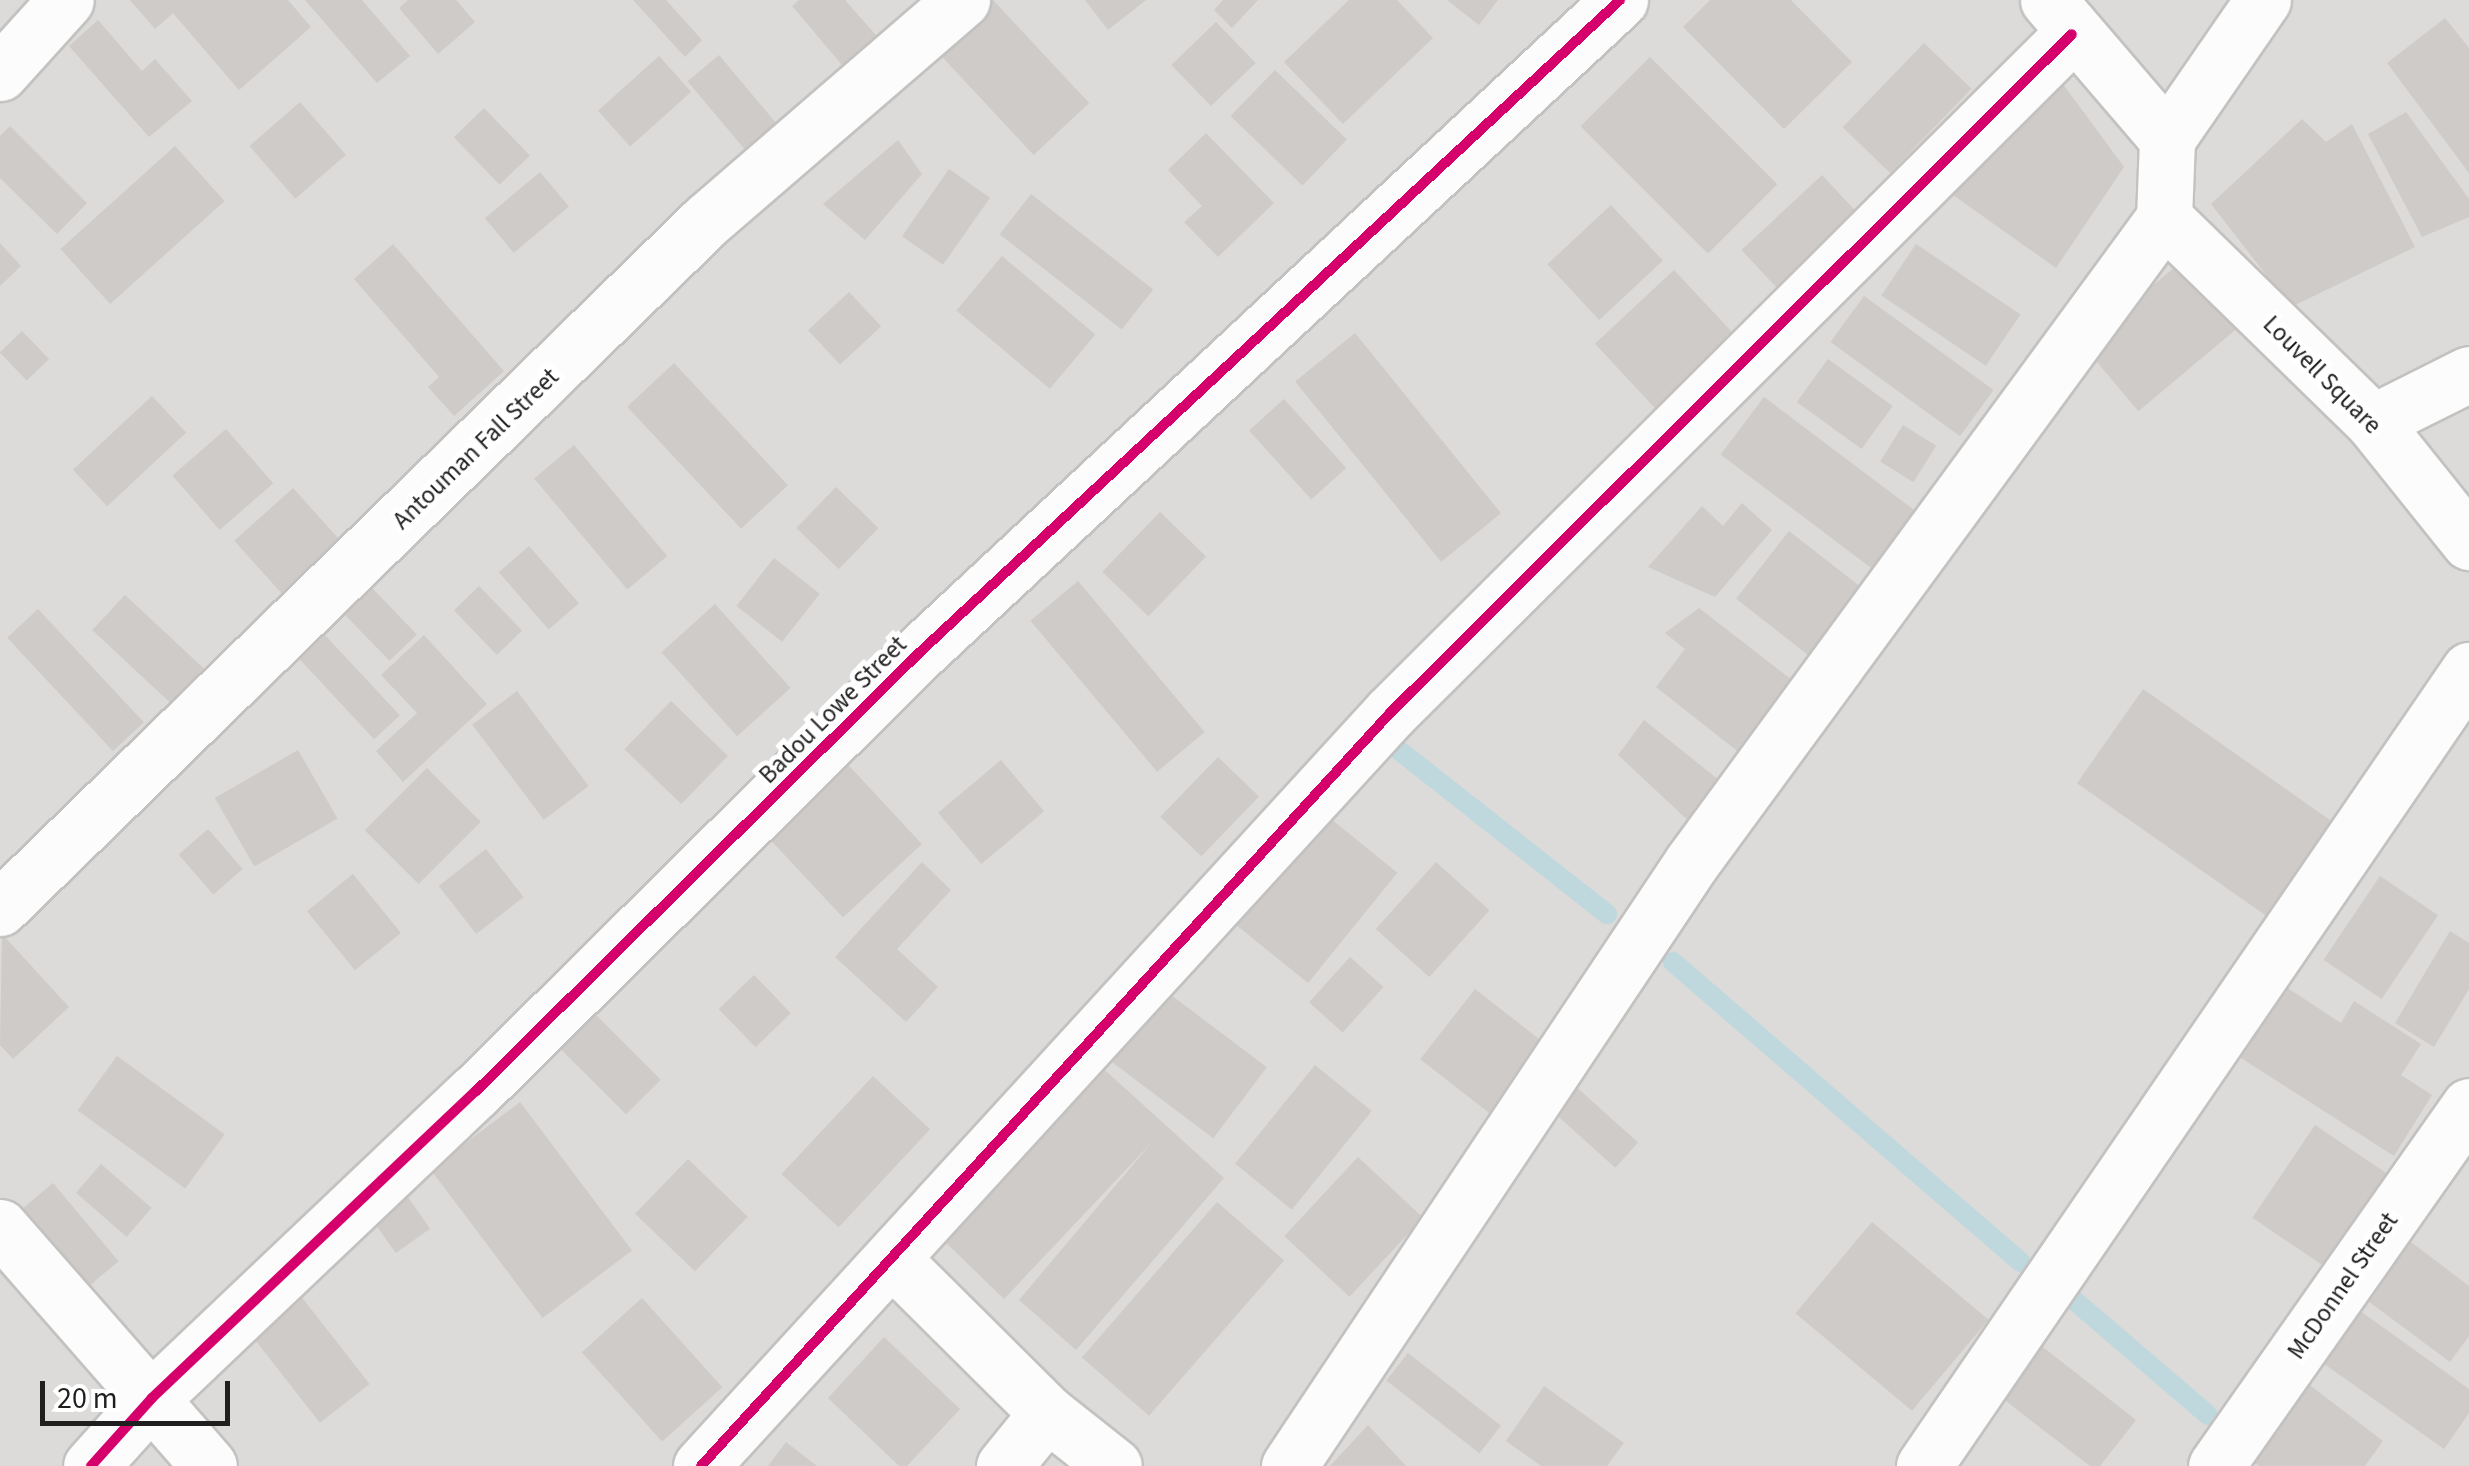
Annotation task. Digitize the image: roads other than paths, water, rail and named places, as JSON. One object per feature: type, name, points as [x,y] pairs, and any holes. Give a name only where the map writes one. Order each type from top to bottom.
[{"type":"street","points":[[0,73],[66,0]]},
{"type":"street","name":"Antouman Fall Street","points":[[0,908],[706,220],[962,0]]},
{"type":"street","name":"Badou Lowe Street","points":[[90,1466],[152,1398],[476,1091],[918,653],[1620,0]]},
{"type":"street","points":[[1289,1466],[1692,862],[2164,218],[2167,138],[2263,0]]},
{"type":"street","points":[[701,1466],[1390,713],[2060,17],[2167,138]]},
{"type":"street","name":"Louvell Square","points":[[2164,218],[2373,422],[2469,542]]},
{"type":"street","points":[[2373,422],[2469,374]]},
{"type":"street","points":[[1924,1466],[2469,670]]},
{"type":"street","name":"McDonnel Street","points":[[2216,1466],[2469,1106]]},
{"type":"street","points":[[0,1227],[209,1466]]},
{"type":"street","points":[[892,1259],[1047,1413],[1114,1466]]},
{"type":"street","points":[[1004,1466],[1047,1413]]},
{"type":"waterway","points":[[1391,744],[1607,914]]},
{"type":"waterway","points":[[1673,962],[2021,1262]]},
{"type":"waterway","points":[[2075,1301],[2208,1415]]}]
